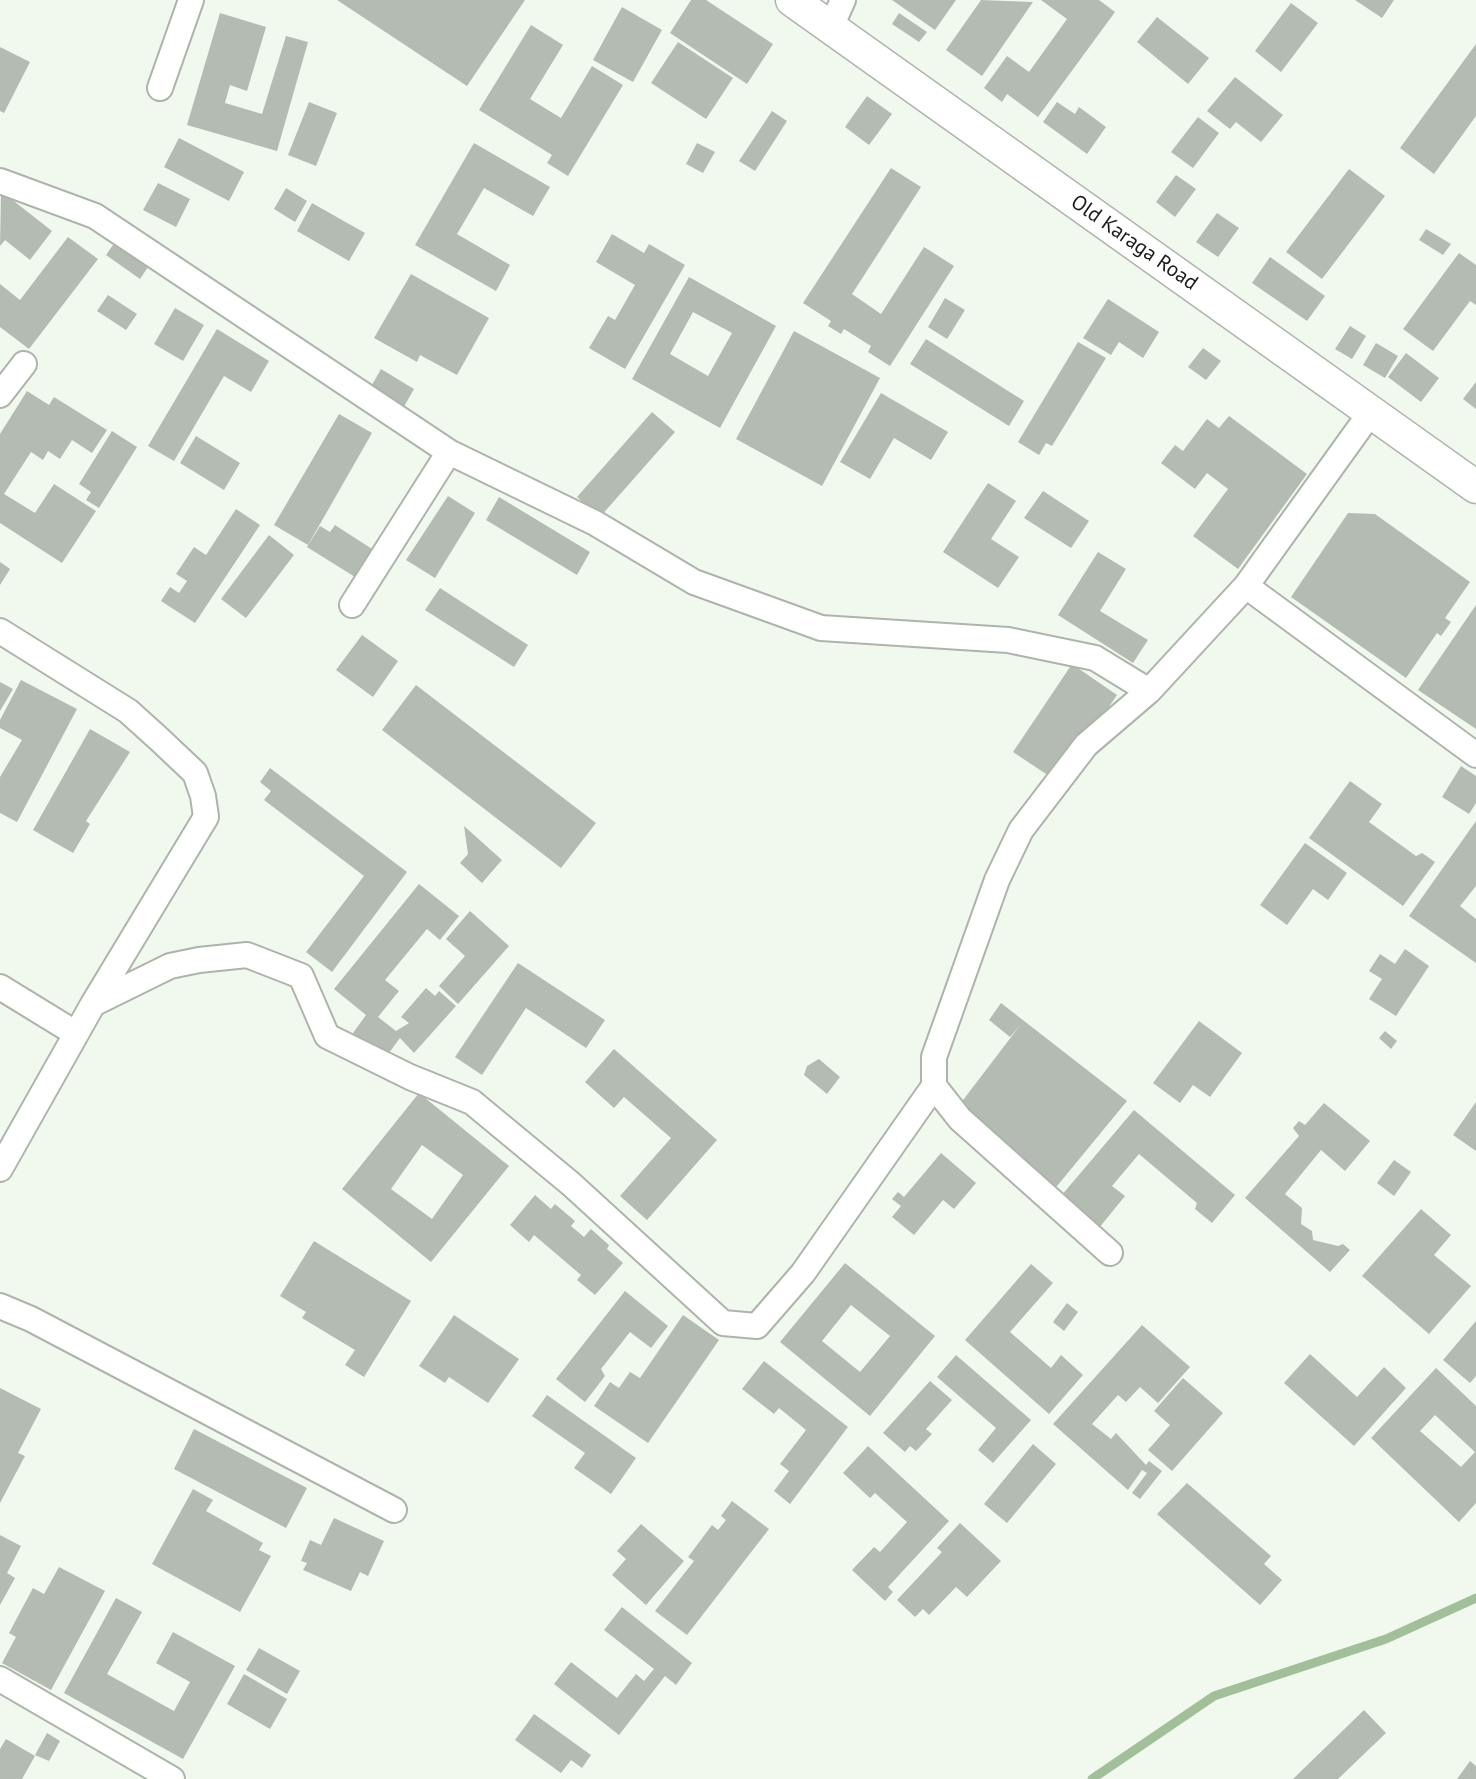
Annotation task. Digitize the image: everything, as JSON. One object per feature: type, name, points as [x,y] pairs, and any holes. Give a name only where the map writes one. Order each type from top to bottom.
[{"type":"street","points":[[160,88],[191,0]]},
{"type":"street","name":"Old Karaga Road","points":[[792,0],[837,13],[1371,412],[1476,487]]},
{"type":"street","points":[[0,181],[95,216],[156,254],[208,294],[449,452],[595,523],[694,582],[821,628],[1008,640],[1095,658],[1149,691]]},
{"type":"street","points":[[0,395],[24,363]]},
{"type":"street","points":[[93,1004],[170,965],[200,960],[247,955],[301,976],[327,1036],[410,1077],[472,1102],[571,1184],[723,1323],[757,1326],[803,1273],[934,1086],[934,1057],[992,892],[1021,830],[1086,745],[1149,691],[1246,586],[1371,412]]},
{"type":"street","points":[[352,605],[449,452]]},
{"type":"street","points":[[1246,586],[1476,755]]},
{"type":"street","points":[[0,631],[128,711],[195,773],[203,796],[206,817],[75,1033],[0,1168]]},
{"type":"street","points":[[0,987],[75,1033]]},
{"type":"street","points":[[934,1086],[960,1119],[1110,1253]]},
{"type":"street","points":[[0,1306],[31,1319],[394,1510]]},
{"type":"street","points":[[0,1679],[172,1779]]},
{"type":"building","points":[[337,0],[525,0],[467,86]]},
{"type":"building","points":[[691,0],[706,0],[773,44],[747,84],[670,33]]},
{"type":"building","points":[[892,0],[956,0],[935,30]]},
{"type":"building","points":[[981,0],[1033,2],[982,76],[946,50]]},
{"type":"building","points":[[1041,0],[1099,0],[1115,12],[1038,117],[1007,94],[1002,102],[984,88],[1007,56],[1029,72],[1067,19]]},
{"type":"building","points":[[1355,0],[1394,0],[1382,18]]},
{"type":"building","points":[[1291,3],[1318,23],[1281,72],[1255,51]]},
{"type":"building","points":[[622,7],[662,30],[633,82],[593,60]]},
{"type":"building","points":[[220,13],[266,27],[247,91],[230,85],[225,103],[262,114],[286,36],[308,42],[277,151],[187,125]]},
{"type":"building","points":[[899,13],[927,32],[919,42],[892,24]]},
{"type":"building","points":[[1157,17],[1209,58],[1188,84],[1137,42]]},
{"type":"building","points":[[531,25],[563,45],[530,99],[561,118],[592,66],[623,85],[568,176],[547,163],[552,155],[479,110]]},
{"type":"building","points":[[678,42],[733,78],[706,119],[651,83]]},
{"type":"building","points":[[1476,44],[1476,116],[1434,174],[1400,148]]},
{"type":"building","points":[[0,47],[30,62],[4,113],[0,111]]},
{"type":"building","points":[[1235,77],[1283,115],[1261,142],[1236,122],[1230,129],[1207,111]]},
{"type":"building","points":[[867,96],[892,114],[869,145],[845,127]]},
{"type":"building","points":[[309,102],[337,113],[316,166],[288,155]]},
{"type":"building","points":[[1057,102],[1075,114],[1079,107],[1106,127],[1087,154],[1043,122]]},
{"type":"building","points":[[772,111],[787,121],[755,171],[739,161]]},
{"type":"building","points":[[1198,117],[1219,133],[1193,168],[1171,152]]},
{"type":"building","points":[[179,138],[244,172],[229,201],[164,167]]},
{"type":"building","points":[[474,143],[550,187],[533,216],[484,188],[457,234],[510,265],[496,291],[415,245]]},
{"type":"building","points":[[697,143],[715,152],[703,173],[686,164]]},
{"type":"building","points":[[891,168],[921,187],[852,294],[881,314],[924,247],[954,266],[890,366],[868,352],[871,346],[844,329],[841,334],[828,326],[831,321],[803,303]]},
{"type":"building","points":[[1349,169],[1385,196],[1322,279],[1286,252]]},
{"type":"building","points":[[1176,175],[1196,189],[1175,217],[1156,202]]},
{"type":"building","points":[[158,183],[190,199],[176,227],[143,210]]},
{"type":"building","points":[[286,188],[307,201],[295,222],[274,209]]},
{"type":"building","points":[[1,191],[52,231],[30,260],[5,240],[0,246]]},
{"type":"building","points":[[312,203],[365,233],[349,261],[297,231]]},
{"type":"building","points":[[1217,213],[1239,228],[1218,257],[1196,242]]},
{"type":"building","points":[[1426,229],[1451,244],[1443,255],[1419,240]]},
{"type":"building","points":[[612,234],[644,253],[649,244],[685,265],[625,369],[589,348],[608,316],[615,320],[635,285],[596,262]]},
{"type":"building","points":[[120,235],[154,258],[140,279],[106,255]]},
{"type":"building","points":[[68,237],[98,259],[29,349],[0,327],[0,284],[20,300]]},
{"type":"building","points":[[1459,253],[1476,265],[1476,305],[1470,301],[1433,351],[1403,329]]},
{"type":"building","points":[[1270,257],[1325,296],[1307,321],[1252,283]]},
{"type":"building","points":[[411,274],[489,318],[457,375],[420,355],[417,362],[374,338]]},
{"type":"building","points":[[689,277],[776,326],[720,428],[632,379]],"holes":[[[693,312],[732,333],[708,376],[670,354]]]},
{"type":"building","points":[[108,295],[137,314],[126,330],[97,311]]},
{"type":"building","points":[[945,298],[965,310],[947,339],[928,327]]},
{"type":"building","points":[[1108,299],[1159,332],[1143,358],[1119,342],[1111,355],[1083,338]]},
{"type":"building","points":[[175,308],[204,325],[183,361],[154,344]]},
{"type":"building","points":[[1350,326],[1366,336],[1352,359],[1335,349]]},
{"type":"building","points":[[217,329],[269,361],[251,392],[224,376],[174,461],[148,446]]},
{"type":"building","points":[[794,331],[880,378],[822,486],[736,439]]},
{"type":"building","points":[[926,339],[1024,401],[1009,426],[910,364]]},
{"type":"building","points":[[1078,342],[1106,358],[1052,446],[1046,443],[1039,455],[1018,442]]},
{"type":"building","points":[[1376,343],[1398,356],[1385,378],[1363,365]]},
{"type":"building","points":[[1203,348],[1221,361],[1206,380],[1188,367]]},
{"type":"building","points":[[1406,353],[1439,378],[1421,402],[1388,377]]},
{"type":"building","points":[[381,369],[414,389],[401,412],[368,392]]},
{"type":"building","points":[[1476,382],[1476,409],[1463,399]]},
{"type":"building","points":[[27,391],[49,405],[54,397],[107,430],[92,453],[72,440],[60,459],[48,451],[43,460],[31,452],[4,494],[35,513],[54,484],[96,511],[62,563],[0,523],[0,434]]},
{"type":"building","points":[[881,393],[948,432],[931,460],[894,438],[870,479],[840,462]]},
{"type":"building","points":[[652,412],[675,432],[600,517],[577,497]]},
{"type":"building","points":[[339,414],[372,433],[308,545],[274,525]]},
{"type":"building","points":[[1229,416],[1307,474],[1238,569],[1193,536],[1228,489],[1207,473],[1195,489],[1161,463],[1175,445],[1183,451],[1207,419],[1219,428]]},
{"type":"building","points":[[112,431],[137,447],[99,508],[86,500],[91,492],[79,484]]},
{"type":"building","points":[[196,436],[240,463],[224,490],[180,463]]},
{"type":"building","points":[[988,483],[1016,501],[991,539],[1019,557],[998,588],[943,552]]},
{"type":"building","points":[[1043,491],[1089,521],[1071,548],[1024,518]]},
{"type":"building","points":[[448,496],[475,513],[435,578],[406,560]]},
{"type":"building","points":[[499,497],[590,552],[577,575],[486,520]]},
{"type":"building","points":[[236,509],[260,525],[195,623],[161,601],[170,587],[179,593],[187,581],[176,574],[194,547],[206,555]]},
{"type":"building","points":[[1348,513],[1375,514],[1470,582],[1445,618],[1451,622],[1441,636],[1437,633],[1406,678],[1291,597]]},
{"type":"building","points":[[335,525],[372,549],[355,577],[307,547],[320,526],[330,532]]},
{"type":"building","points":[[269,535],[294,555],[246,618],[221,599]]},
{"type":"building","points":[[1098,552],[1126,569],[1100,611],[1148,640],[1133,663],[1058,615]]},
{"type":"building","points":[[0,562],[10,569],[0,585]]},
{"type":"building","points":[[440,588],[528,645],[514,667],[425,610]]},
{"type":"building","points":[[1476,605],[1476,729],[1418,690]]},
{"type":"building","points":[[362,635],[398,661],[373,697],[336,670]]},
{"type":"building","points":[[1072,664],[1117,695],[1058,782],[1013,752]]},
{"type":"building","points":[[21,680],[77,709],[17,822],[0,813],[0,777],[22,740],[0,728],[0,720]]},
{"type":"building","points":[[0,682],[13,689],[0,711]]},
{"type":"building","points":[[416,685],[596,823],[561,868],[382,730]]},
{"type":"building","points":[[90,729],[130,752],[86,821],[90,824],[73,853],[33,830]]},
{"type":"building","points":[[1461,766],[1476,776],[1476,803],[1469,814],[1442,797]]},
{"type":"building","points":[[270,768],[407,872],[332,972],[306,952],[364,876],[264,800],[271,791],[260,782]]},
{"type":"building","points":[[1350,781],[1382,804],[1369,822],[1416,856],[1422,853],[1435,862],[1403,906],[1309,838]]},
{"type":"building","points":[[1476,821],[1476,886],[1460,906],[1476,919],[1476,963],[1409,916]]},
{"type":"building","points":[[464,826],[502,860],[482,883],[460,863],[468,854]]},
{"type":"building","points":[[1305,843],[1347,873],[1328,900],[1313,889],[1287,925],[1260,905]]},
{"type":"building","points":[[419,884],[459,916],[440,940],[427,929],[385,980],[399,991],[378,1017],[396,1031],[409,1023],[401,1017],[426,988],[435,996],[439,991],[456,1006],[414,1053],[400,1038],[386,1057],[353,1033],[366,1015],[334,989]]},
{"type":"building","points":[[470,911],[509,946],[458,1004],[439,986],[465,956],[446,939]]},
{"type":"building","points":[[1405,949],[1429,966],[1396,1016],[1369,999],[1382,979],[1369,971],[1380,954],[1395,964]]},
{"type":"building","points":[[518,963],[605,1020],[586,1048],[526,1008],[482,1075],[455,1057]]},
{"type":"building","points":[[1001,1003],[1127,1101],[1048,1197],[954,1112],[1021,1024],[1010,1037],[989,1020]]},
{"type":"building","points":[[1199,1021],[1242,1053],[1210,1097],[1193,1085],[1180,1103],[1153,1083]]},
{"type":"building","points":[[1385,1031],[1397,1041],[1391,1049],[1379,1038]]},
{"type":"building","points":[[614,1049],[717,1140],[647,1220],[620,1196],[671,1138],[624,1097],[614,1108],[585,1082]]},
{"type":"building","points":[[819,1059],[840,1077],[827,1094],[804,1075],[807,1066]]},
{"type":"building","points":[[419,1093],[509,1166],[431,1262],[342,1189]],"holes":[[[422,1145],[463,1175],[432,1219],[391,1189]]]},
{"type":"building","points":[[1476,1102],[1476,1151],[1453,1135]]},
{"type":"building","points":[[1324,1103],[1370,1141],[1345,1171],[1321,1150],[1285,1194],[1302,1208],[1301,1224],[1312,1231],[1313,1240],[1338,1246],[1343,1244],[1350,1250],[1330,1272],[1245,1198],[1299,1136],[1293,1128],[1299,1121],[1305,1125]]},
{"type":"building","points":[[1134,1110],[1235,1195],[1212,1223],[1195,1209],[1197,1203],[1139,1154],[1112,1186],[1125,1196],[1099,1228],[1061,1196]]},
{"type":"building","points":[[941,1153],[976,1183],[954,1209],[943,1200],[914,1235],[892,1217],[901,1206],[892,1199],[898,1192],[904,1197]]},
{"type":"building","points":[[1394,1160],[1411,1172],[1394,1196],[1377,1183]]},
{"type":"building","points":[[535,1195],[551,1209],[555,1204],[575,1221],[571,1226],[584,1237],[591,1229],[609,1245],[607,1249],[623,1263],[595,1295],[577,1280],[581,1275],[534,1235],[529,1242],[510,1225]]},
{"type":"building","points":[[1421,1209],[1451,1235],[1434,1255],[1471,1286],[1429,1334],[1362,1276]]},
{"type":"building","points":[[314,1241],[411,1301],[364,1377],[345,1365],[355,1350],[302,1318],[306,1312],[280,1296]]},
{"type":"building","points":[[845,1263],[935,1336],[870,1416],[780,1342]],"holes":[[[851,1305],[890,1336],[860,1372],[822,1341]]]},
{"type":"building","points":[[1031,1264],[1053,1283],[1010,1332],[1051,1368],[1061,1355],[1083,1375],[1049,1414],[965,1340]]},
{"type":"building","points":[[625,1291],[668,1326],[651,1348],[630,1332],[601,1369],[605,1376],[585,1402],[556,1379]]},
{"type":"building","points":[[1067,1303],[1078,1312],[1064,1331],[1053,1322]]},
{"type":"building","points":[[454,1315],[519,1359],[488,1403],[449,1377],[445,1383],[419,1366]]},
{"type":"building","points":[[683,1315],[719,1340],[648,1443],[594,1406],[610,1382],[619,1388],[630,1372],[640,1378]]},
{"type":"building","points":[[1476,1321],[1476,1376],[1470,1383],[1443,1360]]},
{"type":"building","points":[[1142,1325],[1190,1367],[1158,1403],[1140,1387],[1126,1402],[1118,1395],[1092,1424],[1111,1439],[1116,1433],[1146,1465],[1149,1461],[1162,1471],[1140,1499],[1132,1493],[1147,1473],[1142,1470],[1128,1490],[1053,1424]]},
{"type":"building","points":[[1310,1354],[1357,1397],[1384,1367],[1406,1388],[1354,1446],[1284,1383]]},
{"type":"building","points":[[956,1355],[1031,1420],[993,1463],[978,1450],[996,1428],[937,1377]]},
{"type":"building","points":[[764,1361],[848,1427],[790,1504],[774,1491],[789,1471],[780,1464],[806,1430],[779,1408],[774,1414],[742,1389]]},
{"type":"building","points":[[1436,1368],[1476,1406],[1476,1503],[1459,1522],[1371,1438]],"holes":[[[1435,1415],[1475,1452],[1461,1467],[1420,1431]]]},
{"type":"building","points":[[1183,1378],[1223,1413],[1172,1471],[1148,1450],[1170,1425],[1154,1411]]},
{"type":"building","points":[[930,1381],[952,1400],[926,1429],[932,1434],[916,1451],[910,1446],[905,1452],[883,1433]]},
{"type":"building","points":[[0,1388],[41,1409],[18,1453],[25,1456],[0,1503]]},
{"type":"building","points":[[547,1395],[636,1458],[611,1494],[574,1468],[585,1453],[532,1416]]},
{"type":"building","points":[[194,1429],[307,1488],[286,1528],[174,1469]]},
{"type":"building","points":[[1033,1444],[1056,1464],[1007,1523],[984,1504]]},
{"type":"building","points":[[868,1446],[949,1521],[888,1587],[893,1592],[885,1601],[852,1570],[874,1547],[880,1552],[907,1522],[875,1493],[870,1498],[843,1473]]},
{"type":"building","points":[[1187,1483],[1271,1556],[1264,1564],[1282,1580],[1260,1605],[1157,1514]]},
{"type":"building","points":[[193,1489],[213,1500],[206,1511],[263,1543],[259,1550],[271,1556],[240,1612],[152,1564]]},
{"type":"building","points":[[732,1501],[769,1529],[687,1635],[655,1611],[694,1561],[688,1557],[712,1525],[718,1530],[726,1520],[721,1516]]},
{"type":"building","points":[[334,1518],[384,1541],[368,1576],[360,1572],[351,1591],[303,1570],[307,1563],[301,1561],[310,1540],[321,1545]]},
{"type":"building","points":[[960,1523],[1001,1561],[967,1597],[956,1587],[929,1615],[923,1609],[915,1617],[897,1600],[942,1552],[937,1548]]},
{"type":"building","points":[[641,1524],[684,1561],[646,1605],[612,1575],[626,1559],[617,1551]]},
{"type":"building","points":[[0,1535],[21,1546],[7,1573],[15,1578],[0,1605]]},
{"type":"building","points":[[59,1567],[105,1591],[51,1690],[2,1663],[16,1637],[9,1633],[33,1588],[44,1594]]},
{"type":"building","points":[[116,1598],[142,1612],[107,1674],[174,1711],[190,1682],[156,1663],[173,1632],[235,1666],[183,1759],[64,1693]]},
{"type":"building","points":[[622,1607],[692,1663],[676,1685],[665,1676],[619,1735],[554,1684],[571,1662],[617,1698],[636,1674],[644,1681],[654,1669],[604,1630]]},
{"type":"building","points":[[259,1648],[300,1671],[287,1694],[246,1670]]},
{"type":"building","points":[[244,1674],[287,1699],[270,1729],[227,1704]]},
{"type":"building","points":[[1364,1710],[1386,1733],[1338,1779],[1293,1779]]},
{"type":"building","points":[[534,1714],[591,1755],[582,1768],[571,1760],[561,1773],[515,1740]]},
{"type":"building","points":[[47,1733],[60,1741],[49,1761],[35,1755]]},
{"type":"building","points":[[6,1739],[35,1756],[22,1779],[0,1779],[0,1749]]},
{"type":"building","points":[[1470,1761],[1476,1766],[1476,1779],[1457,1779]]},
{"type":"waterway","points":[[1092,1779],[1214,1696],[1386,1639],[1476,1598]]}]
